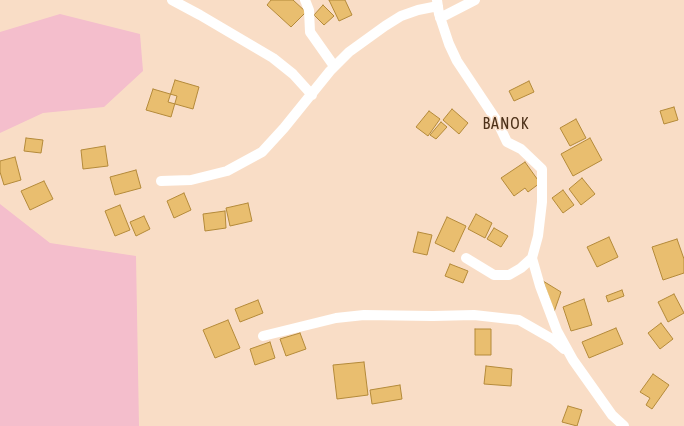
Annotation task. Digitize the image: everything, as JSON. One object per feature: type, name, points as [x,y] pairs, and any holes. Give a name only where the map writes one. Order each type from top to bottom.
[{"type":"street","points":[[172,0],[273,58],[293,74],[312,95]]},
{"type":"street","points":[[305,0],[310,10],[310,32],[334,66]]},
{"type":"street","points":[[440,18],[475,0]]},
{"type":"street","points":[[161,181],[191,180],[227,171],[262,152],[312,95],[334,66],[348,52],[401,16],[437,3],[448,44],[457,61],[489,108],[507,142],[521,148],[542,169],[542,202],[538,236],[532,258],[521,268],[509,275],[494,275],[466,258]]},
{"type":"street","points":[[532,258],[557,331],[570,355],[612,415],[624,426]]},
{"type":"street","points":[[263,336],[336,318],[364,315],[474,315],[519,320],[554,340],[570,355]]},
{"type":"shaded area","points":[[60,14],[140,34],[143,71],[104,107],[43,113],[0,133],[0,32]]},
{"type":"shaded area","points":[[0,204],[50,243],[136,256],[139,426],[0,426]]},
{"type":"building","points":[[271,0],[293,0],[306,12],[291,27],[267,5]]},
{"type":"building","points":[[329,0],[345,0],[352,15],[339,21]]},
{"type":"building","points":[[323,5],[334,16],[324,25],[314,15]]},
{"type":"building","points":[[175,80],[199,87],[193,109],[168,102]]},
{"type":"building","points":[[529,81],[534,92],[514,101],[509,91]]},
{"type":"building","points":[[153,89],[177,96],[171,117],[146,110]]},
{"type":"building","points":[[674,107],[678,120],[664,124],[660,111]]},
{"type":"building","points":[[452,109],[468,123],[459,134],[443,120]]},
{"type":"building","points":[[429,111],[440,119],[428,136],[416,127]]},
{"type":"building","points":[[576,119],[586,138],[570,146],[560,128]]},
{"type":"building","points":[[441,122],[447,127],[436,139],[430,135]]},
{"type":"building","points":[[26,138],[43,140],[41,153],[24,151]]},
{"type":"building","points":[[590,138],[602,160],[573,176],[561,154]]},
{"type":"building","points":[[105,146],[108,166],[83,169],[81,150]]},
{"type":"building","points":[[15,157],[21,180],[4,185],[0,172],[0,161]]},
{"type":"building","points":[[525,162],[540,183],[528,192],[525,188],[514,196],[501,178]]},
{"type":"building","points":[[136,170],[141,188],[115,195],[110,177]]},
{"type":"building","points":[[582,178],[595,194],[581,205],[569,189]]},
{"type":"building","points":[[44,181],[53,199],[30,210],[21,191]]},
{"type":"building","points":[[563,190],[574,205],[563,213],[552,198]]},
{"type":"building","points":[[184,193],[191,210],[174,218],[167,201]]},
{"type":"building","points":[[248,203],[252,221],[230,226],[226,208]]},
{"type":"building","points":[[120,205],[130,230],[115,236],[105,211]]},
{"type":"building","points":[[225,211],[226,228],[205,231],[203,214]]},
{"type":"building","points":[[476,214],[492,223],[485,238],[468,229]]},
{"type":"building","points":[[144,216],[150,229],[136,236],[130,222]]},
{"type":"building","points":[[447,217],[466,226],[454,252],[435,243]]},
{"type":"building","points":[[494,228],[508,236],[501,247],[487,239]]},
{"type":"building","points":[[418,232],[432,235],[427,255],[413,252]]},
{"type":"building","points":[[609,237],[618,257],[597,267],[587,247]]},
{"type":"building","points":[[677,239],[684,259],[684,273],[663,280],[652,247]]},
{"type":"building","points":[[450,264],[468,271],[463,283],[445,276]]},
{"type":"building","points":[[543,281],[561,292],[554,312]]},
{"type":"building","points":[[622,290],[624,296],[608,302],[606,296]]},
{"type":"building","points":[[674,294],[684,313],[668,322],[658,302]]},
{"type":"building","points":[[584,299],[592,325],[571,331],[563,307]]},
{"type":"building","points":[[258,300],[263,313],[240,322],[235,309]]},
{"type":"building","points":[[228,320],[240,348],[215,358],[203,330]]},
{"type":"building","points":[[661,323],[673,339],[660,349],[648,333]]},
{"type":"building","points":[[616,328],[623,344],[589,358],[582,342]]},
{"type":"building","points":[[475,329],[491,329],[491,355],[475,355]]},
{"type":"building","points":[[300,333],[306,349],[286,356],[280,339]]},
{"type":"building","points":[[270,342],[275,358],[255,365],[250,349]]},
{"type":"building","points":[[364,362],[368,395],[337,399],[333,365]]},
{"type":"building","points":[[486,366],[512,369],[511,386],[484,384]]},
{"type":"building","points":[[653,374],[669,385],[652,409],[646,405],[650,398],[640,392]]},
{"type":"building","points":[[400,385],[402,399],[372,404],[370,390]]},
{"type":"building","points":[[568,406],[582,410],[577,426],[562,422]]},
{"type":"district","name":"BANOK","points":[[506,124]]}]
